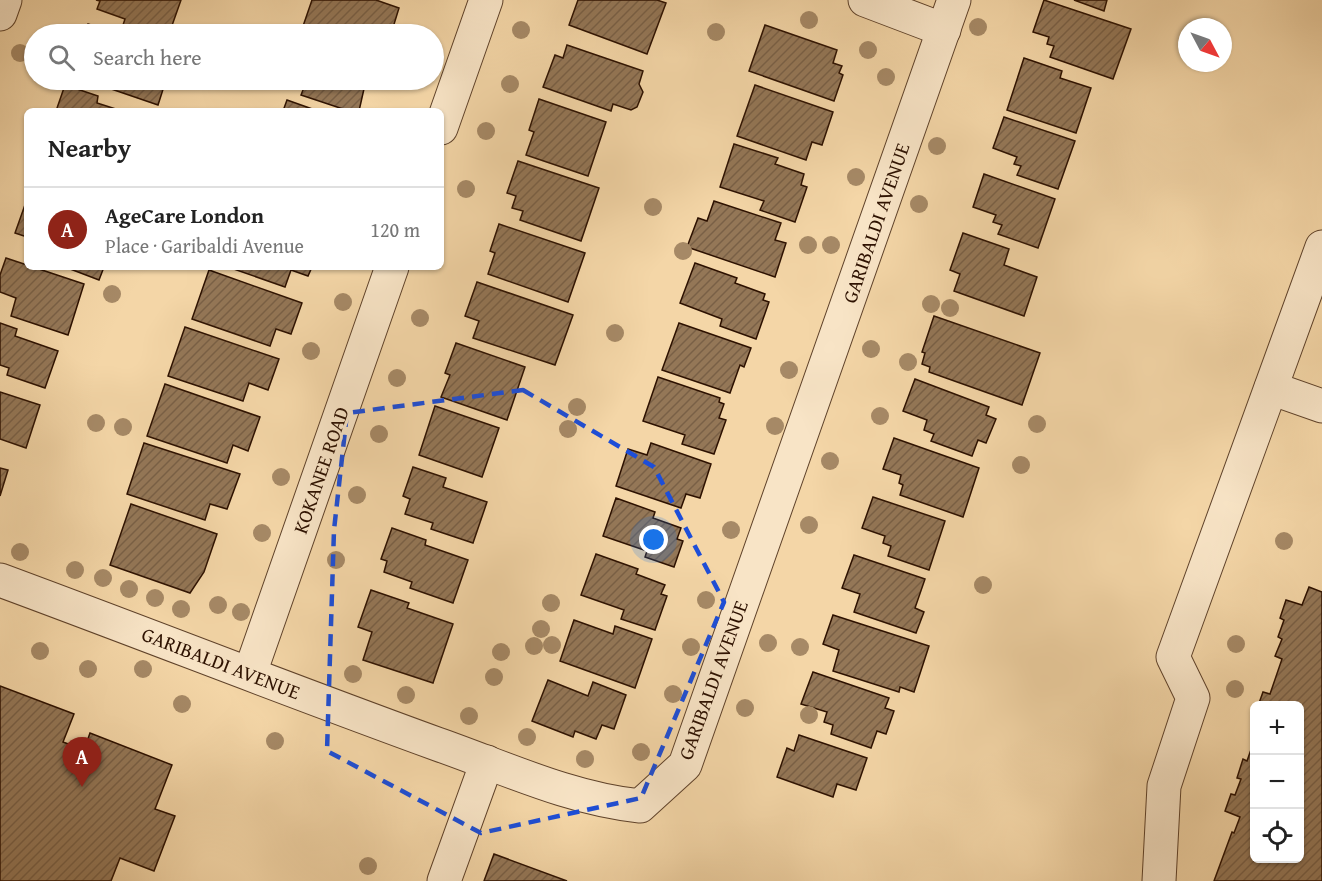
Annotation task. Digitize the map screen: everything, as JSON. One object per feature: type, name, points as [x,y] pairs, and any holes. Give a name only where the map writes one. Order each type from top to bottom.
[{"type":"street","points":[[0,14],[5,0]]},
{"type":"street","points":[[444,119],[486,0]]},
{"type":"street","points":[[865,0],[949,15]]},
{"type":"street","name":"GARIBALDI AVENUE","points":[[0,580],[487,762],[603,802],[640,806],[685,765],[949,15]]},
{"type":"street","points":[[1159,881],[1164,786],[1193,698],[1173,657],[1322,247]]},
{"type":"street","name":"KOKANEE ROAD","points":[[250,673],[391,270]]},
{"type":"street","points":[[1271,388],[1322,406]]},
{"type":"street","points":[[444,881],[487,762]]},
{"type":"highlighted area","points":[[523,390],[654,467],[724,602],[641,798],[481,833],[327,751],[334,530],[347,413]]},
{"type":"building","points":[[96,0],[181,0],[173,24],[123,24],[125,19],[97,9],[100,1]]},
{"type":"building","points":[[312,0],[376,0],[399,8],[394,24],[304,24]]},
{"type":"building","points":[[578,0],[657,0],[666,3],[647,54],[569,25]]},
{"type":"building","points":[[1044,0],[1131,29],[1113,79],[1050,57],[1054,46],[1047,44],[1049,37],[1033,32]]},
{"type":"building","points":[[1074,0],[1107,0],[1104,11]]},
{"type":"building","points":[[765,25],[837,50],[833,63],[842,66],[839,73],[843,75],[834,101],[749,71]]},
{"type":"building","points":[[567,45],[643,71],[639,84],[643,92],[637,107],[631,110],[613,104],[611,111],[543,87],[555,55],[563,58]]},
{"type":"building","points":[[1024,58],[1062,71],[1060,78],[1091,88],[1076,133],[1007,110]]},
{"type":"building","points":[[755,85],[833,112],[822,145],[812,142],[806,160],[737,136]]},
{"type":"building","points":[[63,90],[80,90],[98,96],[97,103],[113,108],[57,108]]},
{"type":"building","points":[[114,90],[163,90],[158,105]]},
{"type":"building","points":[[303,90],[364,90],[360,108],[340,108],[301,95]]},
{"type":"building","points":[[539,99],[606,122],[588,176],[526,155],[534,132],[529,130]]},
{"type":"building","points":[[287,100],[310,108],[284,108]]},
{"type":"building","points":[[1004,117],[1075,141],[1058,189],[1017,175],[1021,166],[1014,164],[1017,157],[993,148]]},
{"type":"building","points":[[734,144],[778,158],[775,164],[804,174],[801,185],[807,187],[795,222],[760,210],[764,201],[720,187]]},
{"type":"building","points":[[518,161],[599,188],[581,241],[520,220],[523,211],[512,208],[516,196],[507,193]]},
{"type":"building","points":[[984,174],[1055,199],[1038,248],[998,234],[1002,225],[993,222],[996,215],[973,207]]},
{"type":"building","points":[[714,201],[781,223],[775,240],[786,243],[775,277],[687,247],[698,218],[707,221]]},
{"type":"building","points":[[24,208],[24,236],[15,233]]},
{"type":"building","points":[[499,224],[585,253],[568,302],[488,274],[495,253],[490,251]]},
{"type":"building","points":[[963,233],[1009,249],[1004,265],[1037,277],[1024,316],[954,291],[960,274],[950,270]]},
{"type":"building","points":[[6,258],[24,264],[24,270],[42,270],[84,284],[68,335],[11,316],[16,298],[0,292],[0,275]]},
{"type":"building","points":[[695,263],[737,278],[735,283],[765,294],[763,300],[769,302],[756,339],[720,326],[722,319],[680,303]]},
{"type":"building","points":[[73,270],[103,270],[99,280]]},
{"type":"building","points":[[209,270],[302,303],[291,334],[276,329],[270,346],[192,319]]},
{"type":"building","points":[[237,270],[291,270],[285,287]]},
{"type":"building","points":[[291,270],[311,270],[308,276]]},
{"type":"building","points":[[477,282],[573,315],[555,365],[473,338],[479,321],[465,316]]},
{"type":"building","points":[[934,316],[1040,353],[1022,405],[929,372],[930,367],[922,364],[925,353],[922,352]]},
{"type":"building","points":[[0,323],[17,329],[15,336],[58,351],[45,388],[7,375],[9,368],[0,365]]},
{"type":"building","points":[[679,323],[751,348],[744,367],[740,365],[730,393],[662,370]]},
{"type":"building","points":[[185,327],[279,359],[268,390],[249,383],[243,401],[168,376]]},
{"type":"building","points":[[456,343],[525,367],[507,420],[441,397],[450,375],[445,373]]},
{"type":"building","points":[[658,377],[720,398],[719,402],[724,404],[719,418],[726,420],[714,454],[682,444],[685,435],[643,421]]},
{"type":"building","points":[[915,379],[989,407],[986,415],[996,419],[986,443],[978,440],[972,456],[931,441],[934,434],[924,430],[927,420],[903,411]]},
{"type":"building","points":[[165,384],[260,417],[248,451],[233,445],[227,463],[147,436]]},
{"type":"building","points":[[0,392],[40,405],[26,448],[0,439]]},
{"type":"building","points":[[435,406],[499,428],[482,477],[419,455]]},
{"type":"building","points":[[894,438],[979,468],[963,517],[900,495],[903,485],[899,483],[901,475],[883,469]]},
{"type":"building","points":[[144,443],[240,474],[227,509],[210,504],[205,520],[127,494]]},
{"type":"building","points":[[651,443],[711,464],[700,498],[686,494],[681,508],[616,486],[628,449],[647,455]]},
{"type":"building","points":[[413,467],[446,478],[443,487],[487,502],[473,543],[431,529],[433,523],[405,514],[410,499],[403,496]]},
{"type":"building","points":[[0,468],[8,470],[0,496]]},
{"type":"building","points":[[873,497],[945,521],[929,570],[888,556],[891,546],[883,543],[885,536],[862,528]]},
{"type":"building","points":[[616,498],[655,512],[653,518],[681,528],[677,539],[683,541],[674,567],[645,557],[647,551],[603,536]]},
{"type":"building","points":[[131,504],[217,534],[204,572],[190,593],[110,565]]},
{"type":"building","points":[[392,528],[426,540],[425,545],[468,560],[453,603],[410,588],[412,582],[384,572],[387,561],[381,559]]},
{"type":"building","points":[[596,554],[638,569],[636,574],[665,585],[661,594],[667,596],[655,630],[621,619],[624,610],[581,595]]},
{"type":"building","points":[[854,555],[925,579],[915,608],[924,612],[916,633],[854,612],[860,594],[842,588]]},
{"type":"building","points":[[1309,587],[1322,592],[1322,881],[1214,881],[1240,817],[1225,811],[1231,794],[1235,795],[1241,779],[1237,778],[1243,759],[1247,761],[1250,752],[1250,863],[1304,863],[1304,701],[1260,701],[1263,692],[1270,694],[1282,659],[1275,656],[1282,639],[1278,637],[1284,620],[1280,618],[1286,600],[1302,605]]},
{"type":"building","points":[[371,590],[409,603],[407,608],[453,624],[433,683],[363,660],[372,632],[358,627]]},
{"type":"building","points":[[833,615],[929,646],[914,692],[900,687],[899,692],[833,671],[839,650],[823,644]]},
{"type":"building","points":[[574,620],[613,634],[615,626],[652,639],[635,688],[560,661]]},
{"type":"building","points":[[813,672],[889,698],[885,708],[894,711],[886,734],[877,731],[871,748],[831,734],[833,725],[824,722],[827,712],[801,704]]},
{"type":"building","points":[[548,680],[588,696],[593,682],[626,695],[614,729],[602,725],[596,739],[575,731],[573,737],[532,721]]},
{"type":"building","points":[[0,686],[74,714],[63,742],[84,750],[90,733],[172,765],[155,809],[175,816],[154,871],[120,858],[111,881],[0,881]]},
{"type":"building","points":[[799,735],[867,758],[856,790],[837,784],[833,797],[777,777],[787,748],[794,751]]},
{"type":"building","points":[[494,854],[567,881],[484,881]]},
{"type":"place","name":"AgeCare London","points":[[82,787]]}]
